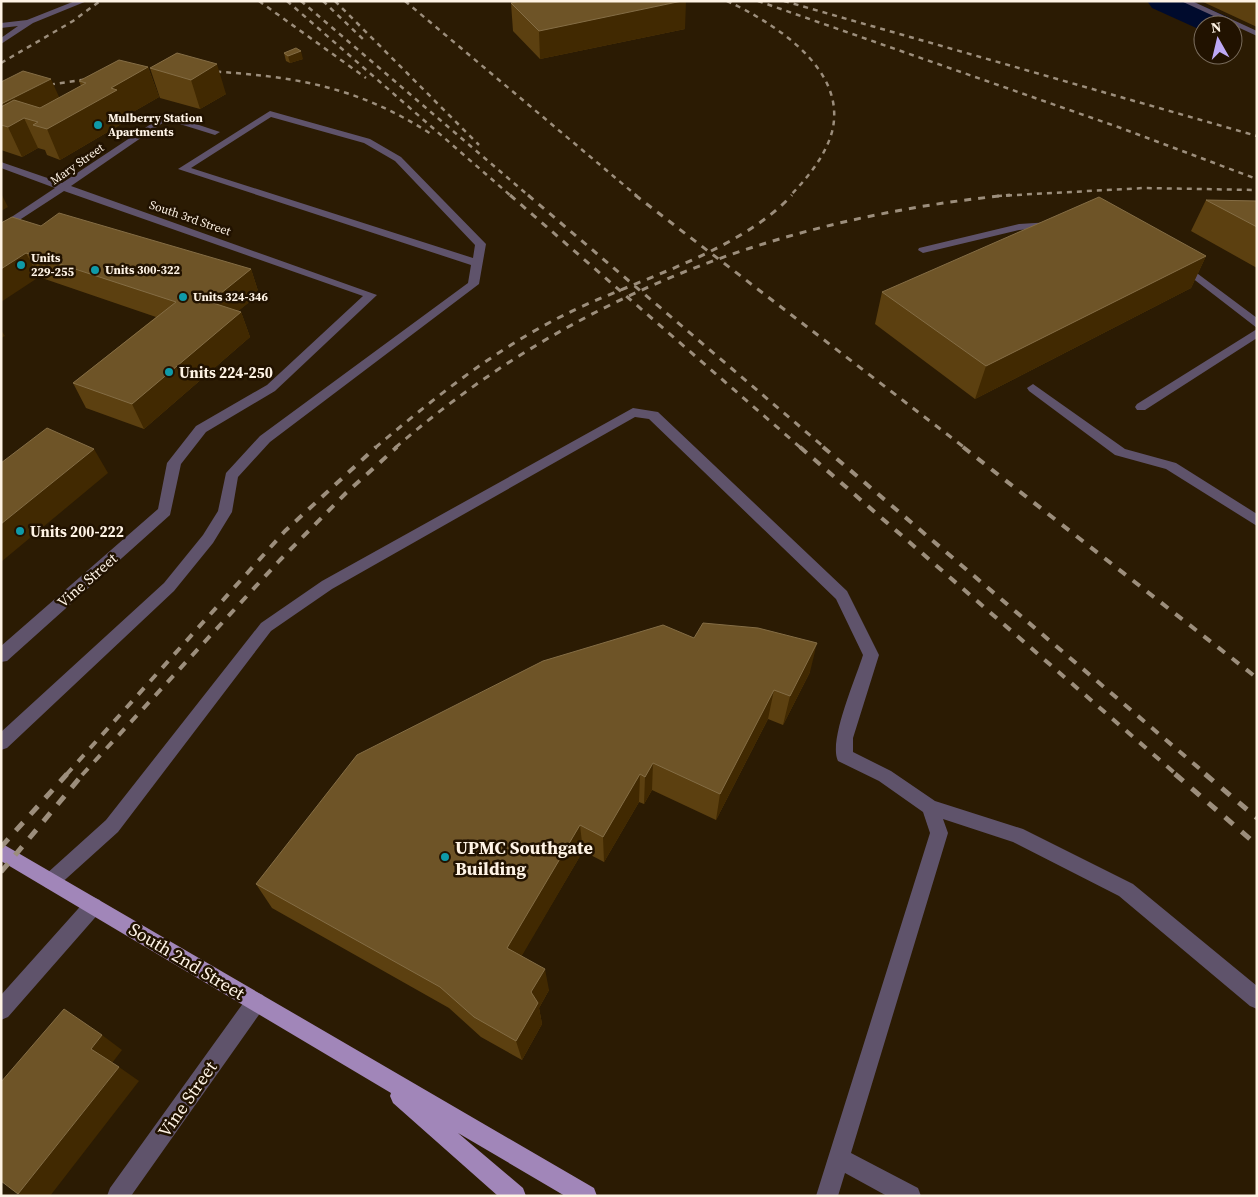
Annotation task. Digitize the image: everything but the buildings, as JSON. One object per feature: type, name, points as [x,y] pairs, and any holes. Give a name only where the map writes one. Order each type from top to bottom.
[{"type":"main road","name":"South 2nd Street","points":[[1,851],[586,1196]]},
{"type":"main road","name":"South 2nd Street","points":[[373,1072],[515,1196]]},
{"type":"street","points":[[1,26],[30,21],[83,1]]},
{"type":"street","points":[[1185,1],[1257,34]]},
{"type":"street","points":[[1,42],[30,21]]},
{"type":"street","points":[[1,743],[169,587],[208,539],[225,512],[231,476],[265,439],[474,284],[480,244],[398,159],[367,141],[270,114],[183,169],[477,263]]},
{"type":"street","name":"Mary Street","points":[[1,230],[166,117],[215,132]]},
{"type":"street","name":"South 3rd Street","points":[[1,165],[371,295]]},
{"type":"street","points":[[923,250],[1019,227],[1059,224]]},
{"type":"street","points":[[1175,259],[1257,324]]},
{"type":"street","name":"Vine Street","points":[[1,656],[165,511],[174,463],[201,429],[271,388],[371,295]]},
{"type":"street","points":[[1141,407],[1257,333]]},
{"type":"street","points":[[1033,388],[1120,452],[1171,466],[1257,521]]},
{"type":"street","points":[[51,881],[112,826],[266,627],[327,585],[633,412],[653,415],[842,595],[871,655],[845,738],[844,756],[885,776],[930,807],[1017,835],[1126,890],[1257,999]]},
{"type":"street","points":[[827,1196],[939,833],[930,807]]},
{"type":"street","points":[[1,1010],[93,906]]},
{"type":"street","name":"Vine Street","points":[[118,1196],[256,1002]]},
{"type":"street","points":[[838,1158],[910,1196]]},
{"type":"waterway","points":[[1163,1],[1195,15]]},
{"type":"railway","points":[[1,63],[73,21],[100,1]]},
{"type":"railway","points":[[259,1],[366,78]]},
{"type":"railway","points":[[287,1],[511,196]]},
{"type":"railway","points":[[301,1],[529,196]]},
{"type":"railway","points":[[323,1],[365,41]]},
{"type":"railway","points":[[335,1],[479,145]]},
{"type":"railway","points":[[405,1],[637,196]]},
{"type":"railway","points":[[727,1],[765,22],[803,51],[818,69],[829,88],[834,109],[832,132],[829,141],[815,167],[790,196]]},
{"type":"railway","points":[[758,1],[1118,127],[1257,179]]},
{"type":"railway","points":[[784,1],[1257,136]]},
{"type":"railway","points":[[206,71],[267,76],[323,86],[377,105],[431,134]]},
{"type":"railway","points":[[40,86],[96,78]]},
{"type":"railway","points":[[1006,196],[1144,188],[1257,190]]},
{"type":"railway","points":[[510,195],[620,290]]},
{"type":"railway","points":[[528,195],[633,285]]},
{"type":"railway","points":[[635,195],[709,252]]},
{"type":"railway","points":[[709,252],[770,215],[792,195]]},
{"type":"railway","points":[[997,196],[1006,196]]},
{"type":"railway","points":[[719,260],[761,245],[842,222],[925,206],[1006,196]]},
{"type":"railway","points":[[633,285],[709,252]]},
{"type":"railway","points":[[709,252],[719,260]]},
{"type":"railway","points":[[641,291],[682,273],[719,260]]},
{"type":"railway","points":[[719,260],[965,448]]},
{"type":"railway","points":[[620,290],[633,285]]},
{"type":"railway","points":[[633,285],[641,291]]},
{"type":"railway","points":[[375,448],[442,393],[489,359],[564,315],[620,290]]},
{"type":"railway","points":[[620,290],[628,297]]},
{"type":"railway","points":[[628,297],[641,291]]},
{"type":"railway","points":[[641,291],[825,448]]},
{"type":"railway","points":[[395,448],[462,394],[533,347],[628,297]]},
{"type":"railway","points":[[628,297],[801,448]]},
{"type":"railway","points":[[66,775],[285,531],[376,447]]},
{"type":"railway","points":[[82,775],[280,560],[346,493],[397,447]]},
{"type":"railway","points":[[800,447],[1177,775]]},
{"type":"railway","points":[[823,447],[1207,775]]},
{"type":"railway","points":[[963,447],[1257,678]]},
{"type":"railway","points":[[1,847],[67,774]]},
{"type":"railway","points":[[1,872],[83,774]]},
{"type":"railway","points":[[1175,774],[1257,845]]},
{"type":"railway","points":[[1205,774],[1257,818]]},
{"type":"place","name":"Mulberry Station Apartments","points":[[98,125]]},
{"type":"place","name":"Units 229-255","points":[[21,265]]},
{"type":"place","name":"Units 300-322","points":[[95,270]]},
{"type":"place","name":"Units 324-346","points":[[183,297]]},
{"type":"place","name":"Units 224-250","points":[[169,372]]},
{"type":"place","name":"Units 200-222","points":[[20,531]]},
{"type":"place","name":"UPMC Southgate Building","points":[[445,857]]}]
